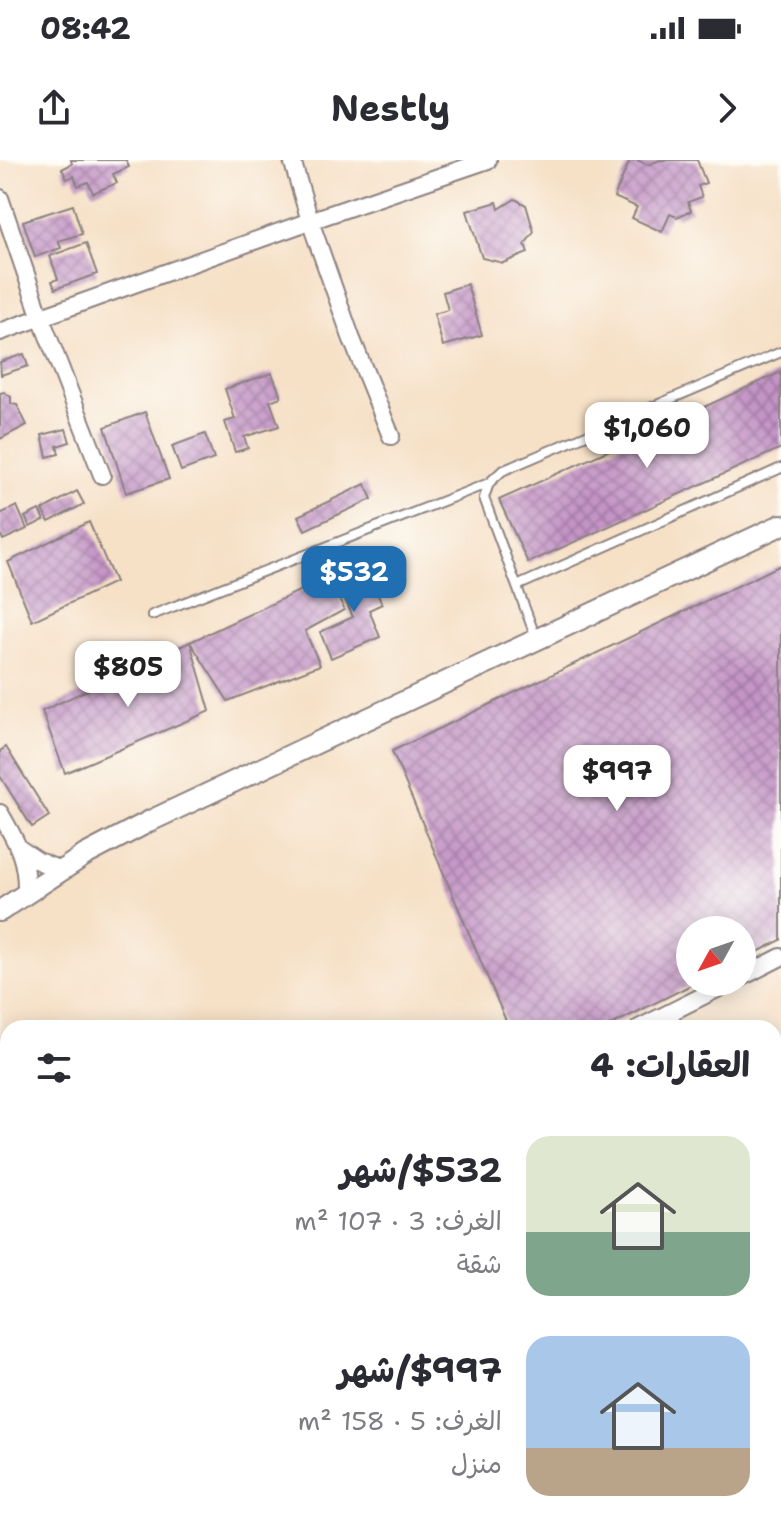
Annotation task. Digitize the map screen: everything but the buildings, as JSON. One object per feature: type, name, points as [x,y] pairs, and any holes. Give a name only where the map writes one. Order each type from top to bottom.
[{"type":"street","points":[[292,160],[351,337],[391,436]]},
{"type":"street","points":[[0,332],[488,160]]},
{"type":"street","points":[[0,198],[41,318],[102,475]]},
{"type":"street","points":[[0,911],[60,870],[152,820],[781,525]]},
{"type":"street","points":[[0,813],[20,849],[26,871],[26,892]]},
{"type":"street","points":[[20,849],[60,870]]},
{"type":"street","points":[[756,970],[781,957]]},
{"type":"street","points":[[673,1020],[709,996]]},
{"type":"lane","points":[[152,615],[489,483],[502,471],[781,352]]},
{"type":"lane","points":[[517,586],[781,468]]},
{"type":"lane","points":[[489,483],[484,498],[536,639]]}]
